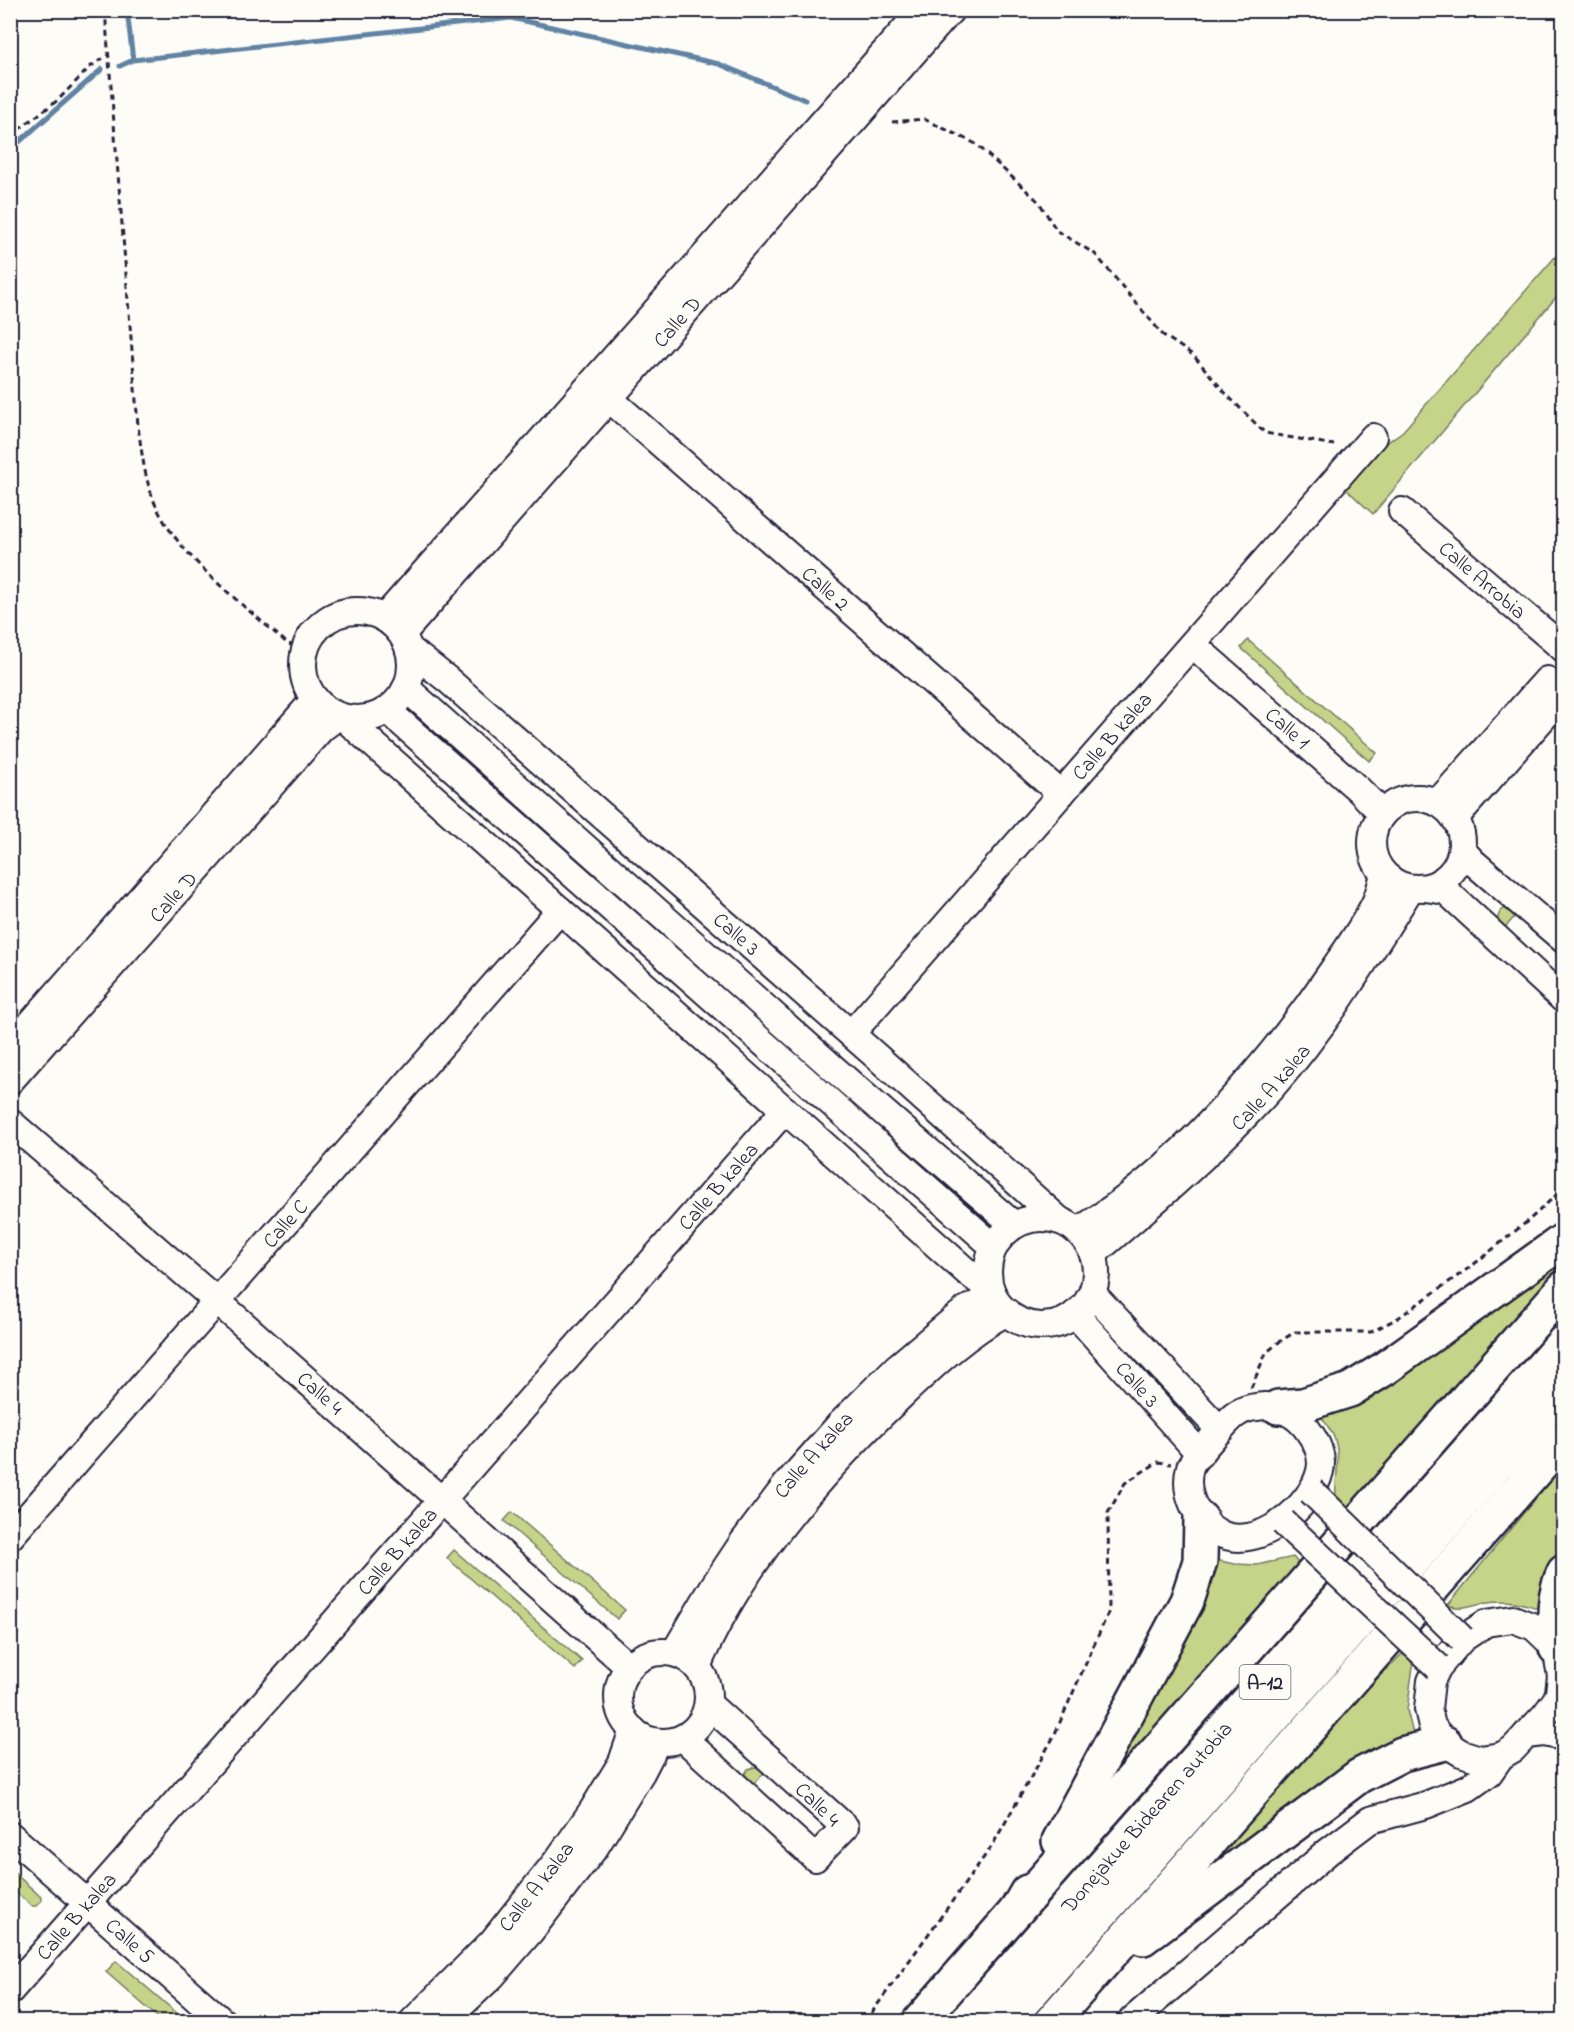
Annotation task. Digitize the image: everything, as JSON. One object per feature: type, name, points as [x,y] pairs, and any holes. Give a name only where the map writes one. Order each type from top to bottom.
[{"type":"highway","points":[[1264,1407],[1303,1405],[1350,1390],[1384,1369],[1563,1240]]},
{"type":"highway","points":[[919,2022],[1563,1288]]},
{"type":"highway","name":"Donejakue Bidearen autobia","points":[[966,2022],[1563,1342]]},
{"type":"highway","name":"Donejakue Bidearen autobia","points":[[1005,2022],[1563,1389]]},
{"type":"highway","points":[[1051,2022],[1563,1438]]},
{"type":"highway","points":[[1016,1911],[1068,1827],[1187,1601],[1200,1561],[1201,1519]]},
{"type":"highway","points":[[1556,1648],[1557,1585],[1563,1572]]},
{"type":"highway","points":[[1089,1978],[1359,1776],[1402,1754],[1448,1744]]},
{"type":"street","name":"Calle D","points":[[398,634],[922,10]]},
{"type":"street","name":"Calle D","points":[[601,391],[951,10]]},
{"type":"street","name":"Calle 2","points":[[601,391],[1060,794]]},
{"type":"street","name":"Calle B kalea","points":[[851,1034],[1373,437]]},
{"type":"street","name":"Calle Arrobia","points":[[1402,511],[1563,649]]},
{"type":"street","points":[[341,717],[359,719],[387,710],[406,688],[410,675],[411,662],[398,634],[369,612],[353,611],[337,614],[323,622],[312,634],[305,648],[303,675],[315,699],[325,709],[341,717],[560,910],[967,1272],[1015,1318],[1030,1324],[1046,1326],[1061,1322],[1085,1305],[1092,1293],[1096,1274],[1093,1254],[1087,1241],[1068,1225],[1044,1218],[1028,1219],[1014,1225],[1002,1235],[989,1261],[988,1276],[997,1299]]},
{"type":"street","name":"Calle 3","points":[[398,634],[1068,1225]]},
{"type":"street","name":"Calle 1","points":[[1193,645],[1358,789],[1382,813]]},
{"type":"street","points":[[1446,810],[1555,687]]},
{"type":"street","name":"Calle 3","points":[[406,688],[850,1083],[1014,1225]]},
{"type":"street","name":"Calle D","points":[[10,1047],[315,699]]},
{"type":"street","points":[[387,710],[994,1247]]},
{"type":"street","name":"Calle D","points":[[10,1081],[322,728],[341,717]]},
{"type":"street","points":[[1418,888],[1438,883],[1449,875],[1458,864],[1462,850],[1460,829],[1446,810],[1423,798],[1408,799],[1394,804],[1382,813],[1374,831],[1372,851],[1376,864],[1396,884],[1418,888],[1446,891],[1563,1000]]},
{"type":"street","points":[[1462,850],[1563,940]]},
{"type":"street","name":"Calle A kalea","points":[[1068,1225],[1109,1212],[1181,1150],[1257,1071],[1316,995],[1351,942],[1375,904],[1384,874]]},
{"type":"street","name":"Calle A kalea","points":[[1093,1254],[1180,1181],[1273,1086],[1338,1003],[1418,888]]},
{"type":"street","name":"Calle C","points":[[10,1537],[560,910]]},
{"type":"street","name":"Calle B kalea","points":[[10,1991],[785,1110]]},
{"type":"street","name":"Calle 4","points":[[10,1122],[629,1667]]},
{"type":"street","name":"Calle 3","points":[[1092,1293],[1220,1430]]},
{"type":"street","name":"Calle A kalea","points":[[674,1653],[743,1542],[786,1485],[840,1424],[896,1368],[953,1320],[967,1309],[997,1299]]},
{"type":"street","name":"Calle A kalea","points":[[697,1667],[716,1625],[782,1526],[860,1435],[941,1358],[989,1322],[997,1299]]},
{"type":"street","name":"Calle 3","points":[[1075,1314],[1195,1459]]},
{"type":"street","points":[[1264,1407],[1302,1422],[1318,1445],[1320,1470],[1311,1491],[1283,1522],[1262,1534],[1242,1538],[1220,1534],[1201,1519],[1192,1504],[1189,1488],[1195,1459],[1234,1415],[1264,1407]]},
{"type":"street","points":[[1311,1491],[1462,1639]]},
{"type":"street","points":[[1283,1522],[1438,1667]]},
{"type":"street","points":[[1130,2022],[1329,1851],[1370,1820],[1468,1788],[1489,1773],[1502,1756],[1513,1749],[1561,1699],[1561,1676],[1556,1648],[1534,1627],[1513,1619],[1486,1623],[1462,1639],[1438,1667],[1431,1681],[1428,1709],[1432,1726],[1448,1744],[1461,1753],[1480,1759],[1502,1756]]},
{"type":"street","points":[[674,1653],[687,1658],[697,1667],[708,1691],[708,1704],[695,1730],[670,1742],[657,1742],[644,1738],[624,1720],[619,1707],[618,1693],[621,1679],[638,1659],[649,1654],[674,1653]]},
{"type":"street","name":"Calle 4","points":[[682,1738],[815,1858],[845,1827],[708,1704]]},
{"type":"street","name":"Calle A kalea","points":[[412,2022],[492,1942],[559,1858],[592,1811],[622,1762],[633,1730]]},
{"type":"street","points":[[1526,1735],[1544,1733],[1563,1737]]},
{"type":"street","name":"Calle A kalea","points":[[442,2022],[492,1976],[537,1924],[596,1846],[641,1773],[657,1742]]},
{"type":"street","points":[[1443,1798],[1451,1785],[1456,1769],[1448,1744]]},
{"type":"street","name":"Calle 5","points":[[10,1835],[223,2022]]},
{"type":"path","points":[[105,10],[138,426],[144,469],[157,508],[183,549],[288,644],[305,648]]},
{"type":"path","points":[[10,136],[58,100],[90,67],[109,54]]},
{"type":"path","points":[[892,122],[924,119],[976,144],[1039,202],[1058,231],[1095,254],[1163,335],[1193,355],[1228,396],[1265,433],[1334,445]]},
{"type":"path","points":[[1264,1407],[1252,1386],[1266,1353],[1279,1342],[1295,1332],[1371,1332],[1398,1318],[1473,1265],[1529,1220],[1563,1188]]},
{"type":"path","points":[[865,2022],[992,1846],[1053,1738],[1109,1611],[1108,1514],[1119,1493],[1125,1483],[1158,1462],[1195,1459]]},
{"type":"green space","points":[[1563,248],[1563,289],[1373,514],[1346,489],[1385,444],[1403,431]]},
{"type":"green space","points":[[1248,640],[1377,753],[1369,761],[1241,648]]},
{"type":"green space","points":[[423,720],[613,886],[606,893],[417,727]]},
{"type":"green space","points":[[625,897],[839,1086],[833,1093],[619,904]]},
{"type":"green space","points":[[1505,908],[1512,908],[1518,913],[1500,933],[1496,922],[1500,912]]},
{"type":"green space","points":[[850,1095],[983,1213],[978,1219],[844,1101]]},
{"type":"green space","points":[[1563,1256],[1563,1272],[1340,1515],[1336,1496],[1337,1447],[1333,1434],[1321,1416],[1344,1410]]},
{"type":"green space","points":[[1117,1332],[1193,1420],[1193,1425],[1187,1425],[1111,1337]]},
{"type":"green space","points":[[1563,1465],[1563,1560],[1540,1609],[1509,1601],[1464,1607],[1448,1605]]},
{"type":"green space","points":[[512,1512],[625,1610],[617,1619],[504,1521]]},
{"type":"green space","points":[[454,1550],[582,1661],[575,1669],[447,1558]]},
{"type":"green space","points":[[1293,1557],[1298,1563],[1216,1673],[1075,1833],[1213,1577],[1214,1560],[1257,1565]]},
{"type":"green space","points":[[1402,1654],[1410,1659],[1413,1666],[1407,1710],[1413,1734],[1369,1756],[1167,1908],[1333,1723]]},
{"type":"green space","points":[[755,1767],[768,1769],[749,1788],[743,1777],[748,1769]]},
{"type":"green space","points":[[11,1870],[41,1897],[42,1900],[36,1906],[32,1906],[11,1888]]},
{"type":"green space","points":[[116,1961],[186,2021],[162,2021],[106,1972]]},
{"type":"waterway","points":[[127,10],[133,60]]},
{"type":"waterway","points":[[120,66],[133,60],[511,18],[719,64],[805,100]]},
{"type":"waterway","points":[[10,150],[102,69]]}]
